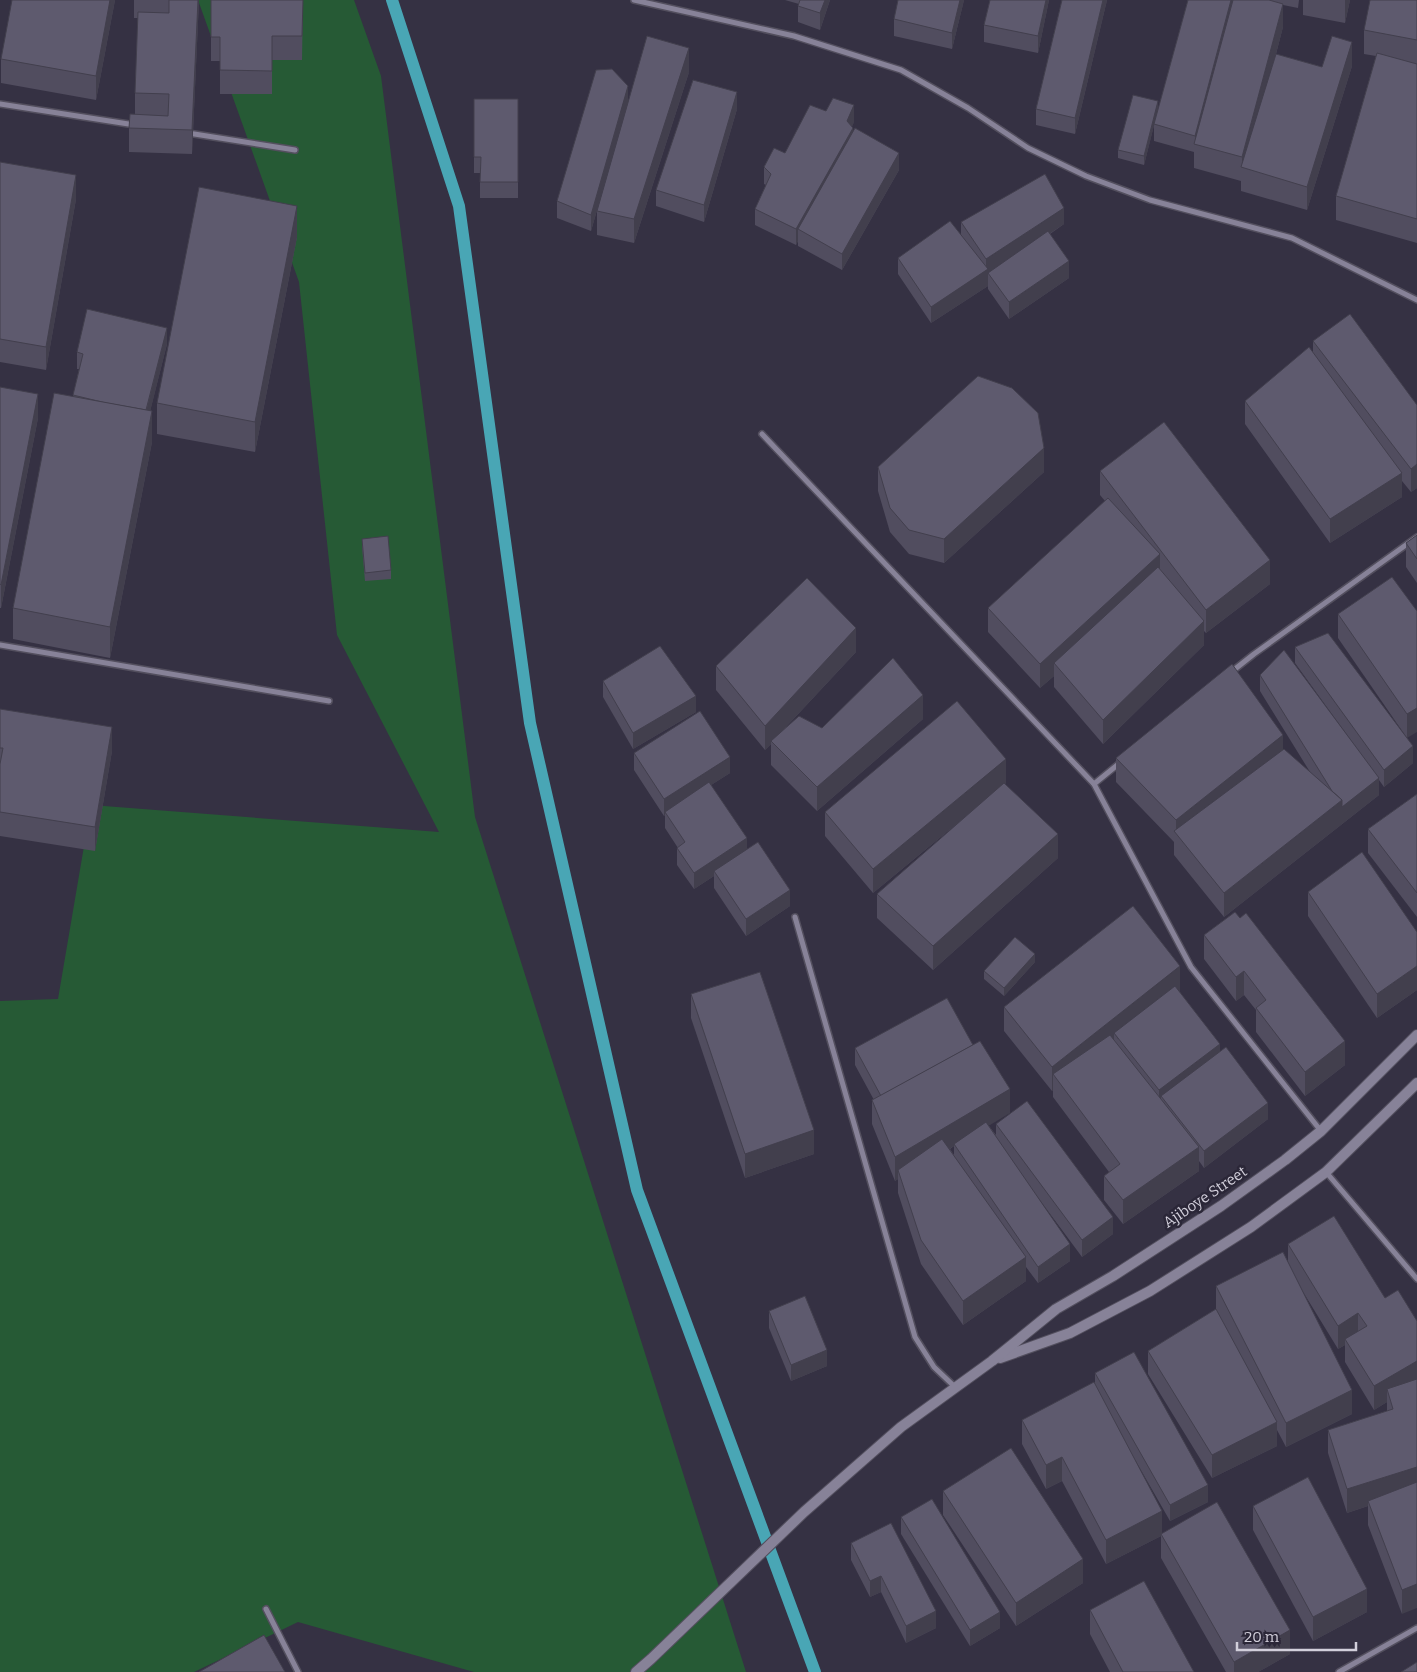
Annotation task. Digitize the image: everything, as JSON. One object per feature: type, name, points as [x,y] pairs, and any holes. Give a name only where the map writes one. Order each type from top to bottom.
[{"type":"street","points":[[634,0],[794,36],[901,70],[968,108],[1028,148],[1086,176],[1150,200],[1292,238],[1417,300]]},
{"type":"street","points":[[0,104],[138,126]]},
{"type":"street","points":[[177,132],[295,150]]},
{"type":"street","points":[[762,434],[1094,784],[1191,967],[1321,1131]]},
{"type":"street","points":[[1223,678],[1417,538]]},
{"type":"street","points":[[0,645],[329,701]]},
{"type":"street","points":[[1094,784],[1124,759]]},
{"type":"street","points":[[794,917],[915,1337],[934,1367],[955,1387]]},
{"type":"street","name":"Ajiboye Street","points":[[636,1672],[804,1512],[901,1427],[992,1361],[1056,1309],[1113,1276],[1222,1206],[1285,1160],[1321,1131],[1417,1035]]},
{"type":"street","name":"Ajiboye Street","points":[[992,1361],[1070,1333],[1150,1291],[1251,1227],[1326,1172],[1417,1083]]},
{"type":"street","points":[[1326,1172],[1417,1279]]},
{"type":"street","points":[[266,1609],[298,1672]]},
{"type":"street","points":[[1339,1672],[1417,1628]]},
{"type":"green space","points":[[198,0],[354,0],[381,76],[475,817],[746,1672],[474,1672],[298,1622],[194,1672],[0,1672],[0,1001],[58,999],[91,805],[439,832],[337,635],[299,282]]},
{"type":"building","points":[[12,0],[110,0],[96,76],[1,59]]},
{"type":"building","points":[[169,0],[198,0],[192,130],[129,128],[130,114],[168,116],[169,94],[135,93],[138,12],[169,13]]},
{"type":"building","points":[[211,0],[303,0],[302,36],[272,36],[272,71],[220,70],[220,37],[211,37]]},
{"type":"building","points":[[800,0],[825,0],[820,13],[798,6]]},
{"type":"building","points":[[898,0],[960,0],[952,33],[894,19]]},
{"type":"building","points":[[990,0],[1046,0],[1038,36],[984,25]]},
{"type":"building","points":[[1062,0],[1103,0],[1075,118],[1036,109]]},
{"type":"building","points":[[1188,0],[1231,0],[1195,136],[1154,124]]},
{"type":"building","points":[[1233,0],[1269,0],[1283,4],[1242,157],[1194,144]]},
{"type":"building","points":[[1370,0],[1417,0],[1417,40],[1364,30]]},
{"type":"building","points":[[647,36],[689,48],[634,219],[597,211]]},
{"type":"building","points":[[1332,36],[1352,42],[1307,187],[1241,167],[1276,54],[1322,67]]},
{"type":"building","points":[[1377,53],[1417,64],[1417,219],[1336,196]]},
{"type":"building","points":[[612,69],[628,86],[591,215],[557,201],[596,70]]},
{"type":"building","points":[[693,80],[737,92],[704,205],[656,190]]},
{"type":"building","points":[[1133,95],[1158,101],[1144,156],[1118,150]]},
{"type":"building","points":[[833,98],[854,105],[847,121],[853,128],[796,229],[755,209],[771,174],[764,167],[774,148],[785,153],[810,105],[826,111]]},
{"type":"building","points":[[474,99],[518,99],[518,182],[480,182],[481,157],[474,157]]},
{"type":"building","points":[[855,128],[899,153],[842,254],[798,229]]},
{"type":"building","points":[[0,162],[76,175],[46,347],[0,339]]},
{"type":"building","points":[[1045,174],[1064,208],[986,259],[961,222]]},
{"type":"building","points":[[199,187],[297,206],[255,422],[157,403]]},
{"type":"building","points":[[950,221],[988,269],[931,307],[898,258]]},
{"type":"building","points":[[1048,231],[1069,261],[1009,302],[988,273]]},
{"type":"building","points":[[87,309],[167,328],[146,410],[73,395],[83,354],[77,352]]},
{"type":"building","points":[[1350,314],[1417,405],[1417,464],[1411,469],[1313,341]]},
{"type":"building","points":[[1309,347],[1402,473],[1330,519],[1245,401]]},
{"type":"building","points":[[978,376],[1012,388],[1038,413],[1044,448],[944,539],[909,530],[890,508],[878,467]]},
{"type":"building","points":[[0,387],[38,394],[1,585],[0,584]]},
{"type":"building","points":[[54,393],[152,411],[110,627],[13,608]]},
{"type":"building","points":[[1164,422],[1270,560],[1206,610],[1100,471]]},
{"type":"building","points":[[1108,498],[1160,554],[1040,664],[988,608]]},
{"type":"building","points":[[1417,535],[1417,559],[1406,543]]},
{"type":"building","points":[[388,536],[391,570],[365,573],[362,539]]},
{"type":"building","points":[[1158,567],[1204,621],[1103,720],[1054,663]]},
{"type":"building","points":[[1392,577],[1417,611],[1417,708],[1407,714],[1338,614]]},
{"type":"building","points":[[807,578],[856,628],[765,726],[716,666]]},
{"type":"building","points":[[1328,633],[1413,746],[1384,770],[1295,647]]},
{"type":"building","points":[[660,646],[696,696],[633,733],[603,681]]},
{"type":"building","points":[[1284,650],[1379,778],[1342,807],[1342,800],[1332,791],[1260,675]]},
{"type":"building","points":[[893,658],[923,695],[817,787],[771,741],[799,716],[822,728]]},
{"type":"building","points":[[1232,664],[1283,735],[1176,820],[1116,758]]},
{"type":"building","points":[[957,701],[1006,759],[873,869],[825,812]]},
{"type":"building","points":[[0,709],[112,727],[95,827],[0,812],[0,764],[3,748],[0,748]]},
{"type":"building","points":[[700,711],[730,757],[664,799],[634,753]]},
{"type":"building","points":[[1284,749],[1342,800],[1224,893],[1174,831]]},
{"type":"building","points":[[709,782],[747,838],[694,873],[677,848],[685,842],[665,812]]},
{"type":"building","points":[[1004,783],[1058,834],[933,946],[877,894]]},
{"type":"building","points":[[1417,794],[1417,893],[1368,829]]},
{"type":"building","points":[[758,842],[790,890],[746,919],[714,871]]},
{"type":"building","points":[[1362,852],[1417,932],[1417,966],[1377,994],[1308,892]]},
{"type":"building","points":[[1133,906],[1180,966],[1052,1067],[1004,1007]]},
{"type":"building","points":[[1235,912],[1240,918],[1246,913],[1345,1041],[1305,1072],[1256,1008],[1266,1000],[1244,971],[1236,977],[1204,935]]},
{"type":"building","points":[[1015,937],[1035,954],[1004,988],[984,971]]},
{"type":"building","points":[[760,972],[814,1130],[745,1154],[691,994]]},
{"type":"building","points":[[1175,986],[1220,1044],[1159,1090],[1114,1033]]},
{"type":"building","points":[[947,998],[973,1045],[881,1096],[855,1048]]},
{"type":"building","points":[[1110,1035],[1199,1147],[1123,1200],[1104,1176],[1120,1164],[1053,1074]]},
{"type":"building","points":[[980,1041],[1010,1089],[895,1157],[872,1100]]},
{"type":"building","points":[[1226,1047],[1268,1103],[1204,1151],[1161,1096]]},
{"type":"building","points":[[1027,1101],[1113,1217],[1082,1240],[996,1124]]},
{"type":"building","points":[[986,1122],[1070,1244],[1038,1267],[954,1144]]},
{"type":"building","points":[[942,1139],[1026,1257],[963,1301],[921,1240],[898,1170]]},
{"type":"building","points":[[1334,1216],[1385,1298],[1398,1290],[1417,1321],[1417,1361],[1374,1386],[1345,1339],[1367,1326],[1358,1313],[1338,1326],[1288,1244]]},
{"type":"building","points":[[1283,1252],[1352,1390],[1286,1423],[1216,1286]]},
{"type":"building","points":[[805,1296],[827,1350],[791,1365],[769,1311]]},
{"type":"building","points":[[1216,1309],[1277,1422],[1212,1455],[1148,1351]]},
{"type":"building","points":[[1134,1352],[1208,1485],[1170,1505],[1095,1373]]},
{"type":"building","points":[[1417,1379],[1417,1467],[1347,1489],[1328,1430],[1393,1409],[1387,1389]]},
{"type":"building","points":[[1094,1382],[1162,1511],[1106,1540],[1062,1457],[1046,1465],[1022,1420]]},
{"type":"building","points":[[1011,1448],[1083,1559],[1016,1603],[943,1491]]},
{"type":"building","points":[[1308,1477],[1367,1589],[1313,1617],[1253,1506]]},
{"type":"building","points":[[1417,1482],[1417,1584],[1402,1590],[1368,1501]]},
{"type":"building","points":[[932,1499],[1000,1612],[970,1630],[901,1517]]},
{"type":"building","points":[[1217,1502],[1290,1630],[1234,1662],[1161,1534]]},
{"type":"building","points":[[891,1523],[936,1611],[906,1626],[881,1576],[870,1581],[851,1543]]},
{"type":"building","points":[[1144,1581],[1194,1672],[1123,1672],[1090,1610]]},
{"type":"building","points":[[264,1635],[285,1672],[199,1672]]},
{"type":"building","points":[[1417,1662],[1417,1672],[1401,1672]]},
{"type":"waterway","points":[[392,0],[459,206],[530,723],[637,1190],[815,1672]]}]
